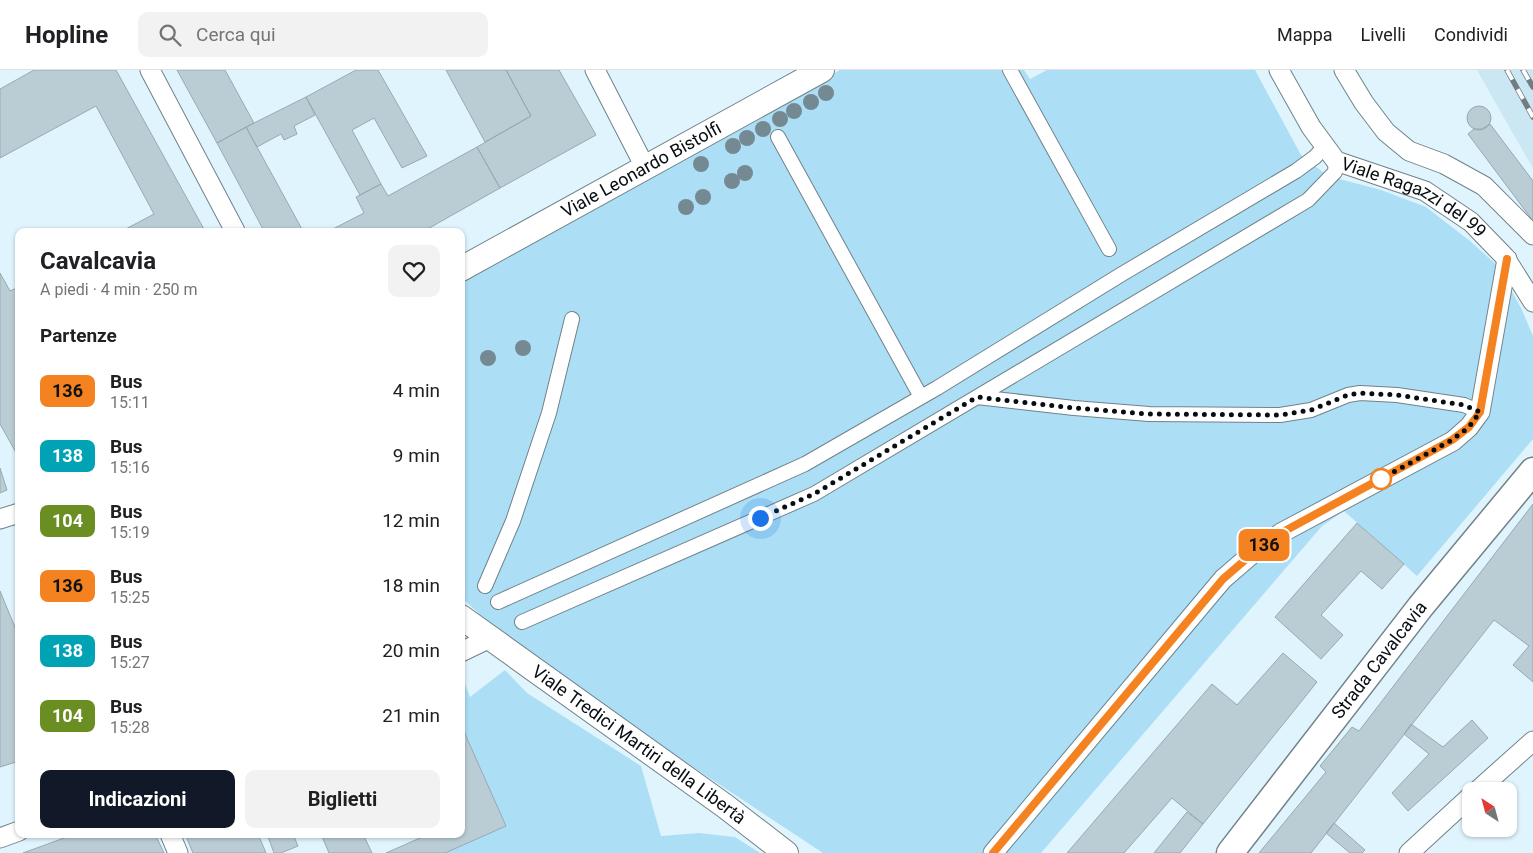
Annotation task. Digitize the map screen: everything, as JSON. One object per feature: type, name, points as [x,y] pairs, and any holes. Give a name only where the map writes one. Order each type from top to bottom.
[{"type":"main road","name":"Strada Cavalcavia","points":[[1230,853],[1422,606],[1533,471]]},
{"type":"street","points":[[150,70],[233,228]]},
{"type":"street","points":[[595,70],[645,167]]},
{"type":"street","name":"Viale Leonardo Bistolfi","points":[[465,267],[822,70]]},
{"type":"street","points":[[1010,70],[1109,249]]},
{"type":"street","name":"Viale Ragazzi del 99","points":[[1279,70],[1311,126],[1336,161],[1425,191],[1471,222],[1507,259],[1533,302]]},
{"type":"street","points":[[1344,70],[1364,103],[1386,132],[1408,151],[1444,164],[1484,186],[1533,235]]},
{"type":"street","points":[[778,137],[921,397]]},
{"type":"street","points":[[498,602],[782,476],[805,464],[921,397],[1296,171],[1315,157],[1325,146]]},
{"type":"street","points":[[522,622],[814,494],[1308,200],[1335,172],[1336,161]]},
{"type":"street","points":[[993,853],[1223,579],[1252,554],[1281,533],[1452,440],[1469,427],[1480,412],[1507,259]]},
{"type":"street","points":[[485,586],[513,521],[549,413],[572,319]]},
{"type":"street","points":[[977,397],[1149,414],[1271,416],[1311,410],[1348,395],[1360,393],[1397,395],[1464,405],[1480,412]]},
{"type":"street","points":[[0,519],[15,514]]},
{"type":"street","name":"Viale Tredici Martiri della Libertà","points":[[465,621],[725,806],[786,853]]},
{"type":"street","points":[[465,650],[490,638]]},
{"type":"street","points":[[1487,782],[1533,740]]},
{"type":"street","points":[[1408,853],[1462,804]]},
{"type":"street","points":[[0,838],[15,832]]},
{"type":"street","points":[[172,838],[178,853]]},
{"type":"shaded area","points":[[840,70],[1024,70],[1030,79],[1047,70],[1255,70],[1301,155],[1328,176],[1381,190],[1426,207],[1470,241],[1498,266],[1522,310],[1533,336],[1533,439],[1417,576],[1344,511],[1322,526],[1041,853],[823,853],[525,656],[465,601],[465,280]]},
{"type":"shaded area","points":[[1477,70],[1533,70],[1533,168],[1512,132]]},
{"type":"shaded area","points":[[505,670],[527,693],[641,766],[661,836],[699,833],[735,837],[760,853],[445,853],[505,826],[465,734],[465,684],[470,697]]},
{"type":"building","points":[[34,70],[116,70],[203,228],[128,228],[154,214],[96,106],[0,158],[0,89]]},
{"type":"building","points":[[177,70],[225,70],[254,123],[217,143]]},
{"type":"building","points":[[356,70],[378,70],[427,156],[402,168],[374,118],[352,130],[381,184],[360,195],[306,97]]},
{"type":"building","points":[[446,70],[506,70],[531,116],[485,142]]},
{"type":"building","points":[[506,70],[559,70],[596,135],[500,188],[477,147],[531,116]]},
{"type":"building","points":[[306,97],[315,115],[294,126],[297,134],[284,140],[281,134],[257,147],[246,127]]},
{"type":"building","points":[[1479,106],[1487,110],[1491,118],[1487,126],[1479,130],[1471,126],[1467,118],[1471,110]]},
{"type":"building","points":[[1490,124],[1533,181],[1533,221],[1468,134],[1474,129],[1482,129]]},
{"type":"building","points":[[246,127],[301,228],[262,228],[217,143]]},
{"type":"building","points":[[477,147],[500,188],[429,228],[335,228],[364,213],[356,197],[381,184],[388,196]]},
{"type":"building","points":[[0,273],[10,291],[15,289],[15,451],[0,424]]},
{"type":"building","points":[[0,468],[7,490],[0,493]]},
{"type":"building","points":[[1533,504],[1533,682],[1513,665],[1529,646],[1494,620],[1311,853],[1259,853],[1326,772],[1320,766],[1352,727],[1359,731]]},
{"type":"building","points":[[1357,523],[1404,564],[1382,589],[1361,571],[1321,615],[1343,635],[1321,659],[1275,617]]},
{"type":"building","points":[[0,591],[15,627],[15,762],[0,767]]},
{"type":"building","points":[[1283,653],[1317,682],[1203,824],[1172,798],[1124,853],[1067,853],[1212,684],[1237,705]]},
{"type":"building","points":[[1472,720],[1488,738],[1408,811],[1392,793],[1429,754],[1404,734],[1411,724],[1443,747]]},
{"type":"building","points":[[465,734],[506,826],[445,853],[386,853],[420,838],[465,838]]},
{"type":"building","points":[[1187,812],[1203,824],[1180,853],[1154,853]]},
{"type":"building","points":[[1334,823],[1365,850],[1362,853],[1350,853],[1326,833]]},
{"type":"building","points":[[64,838],[157,838],[164,853],[23,853]]},
{"type":"building","points":[[187,838],[260,838],[266,853],[193,853]]},
{"type":"building","points":[[268,838],[295,838],[298,846],[281,853],[274,853]]},
{"type":"building","points":[[323,838],[365,838],[372,853],[329,853]]},
{"type":"railway","points":[[1507,70],[1533,117]]},
{"type":"railway","points":[[1523,70],[1533,87]]},
{"type":"bus line","name":"136","points":[[993,853],[1223,579],[1252,554],[1281,533],[1353,493],[1430,454],[1469,427],[1480,412],[1507,259]]},
{"type":"route","points":[[760,518],[814,494],[977,397],[1149,414],[1226,416],[1280,415],[1311,410],[1348,395],[1360,393],[1397,395],[1464,405],[1480,412],[1469,427],[1452,440],[1430,454],[1379,480],[1381,479]]}]
